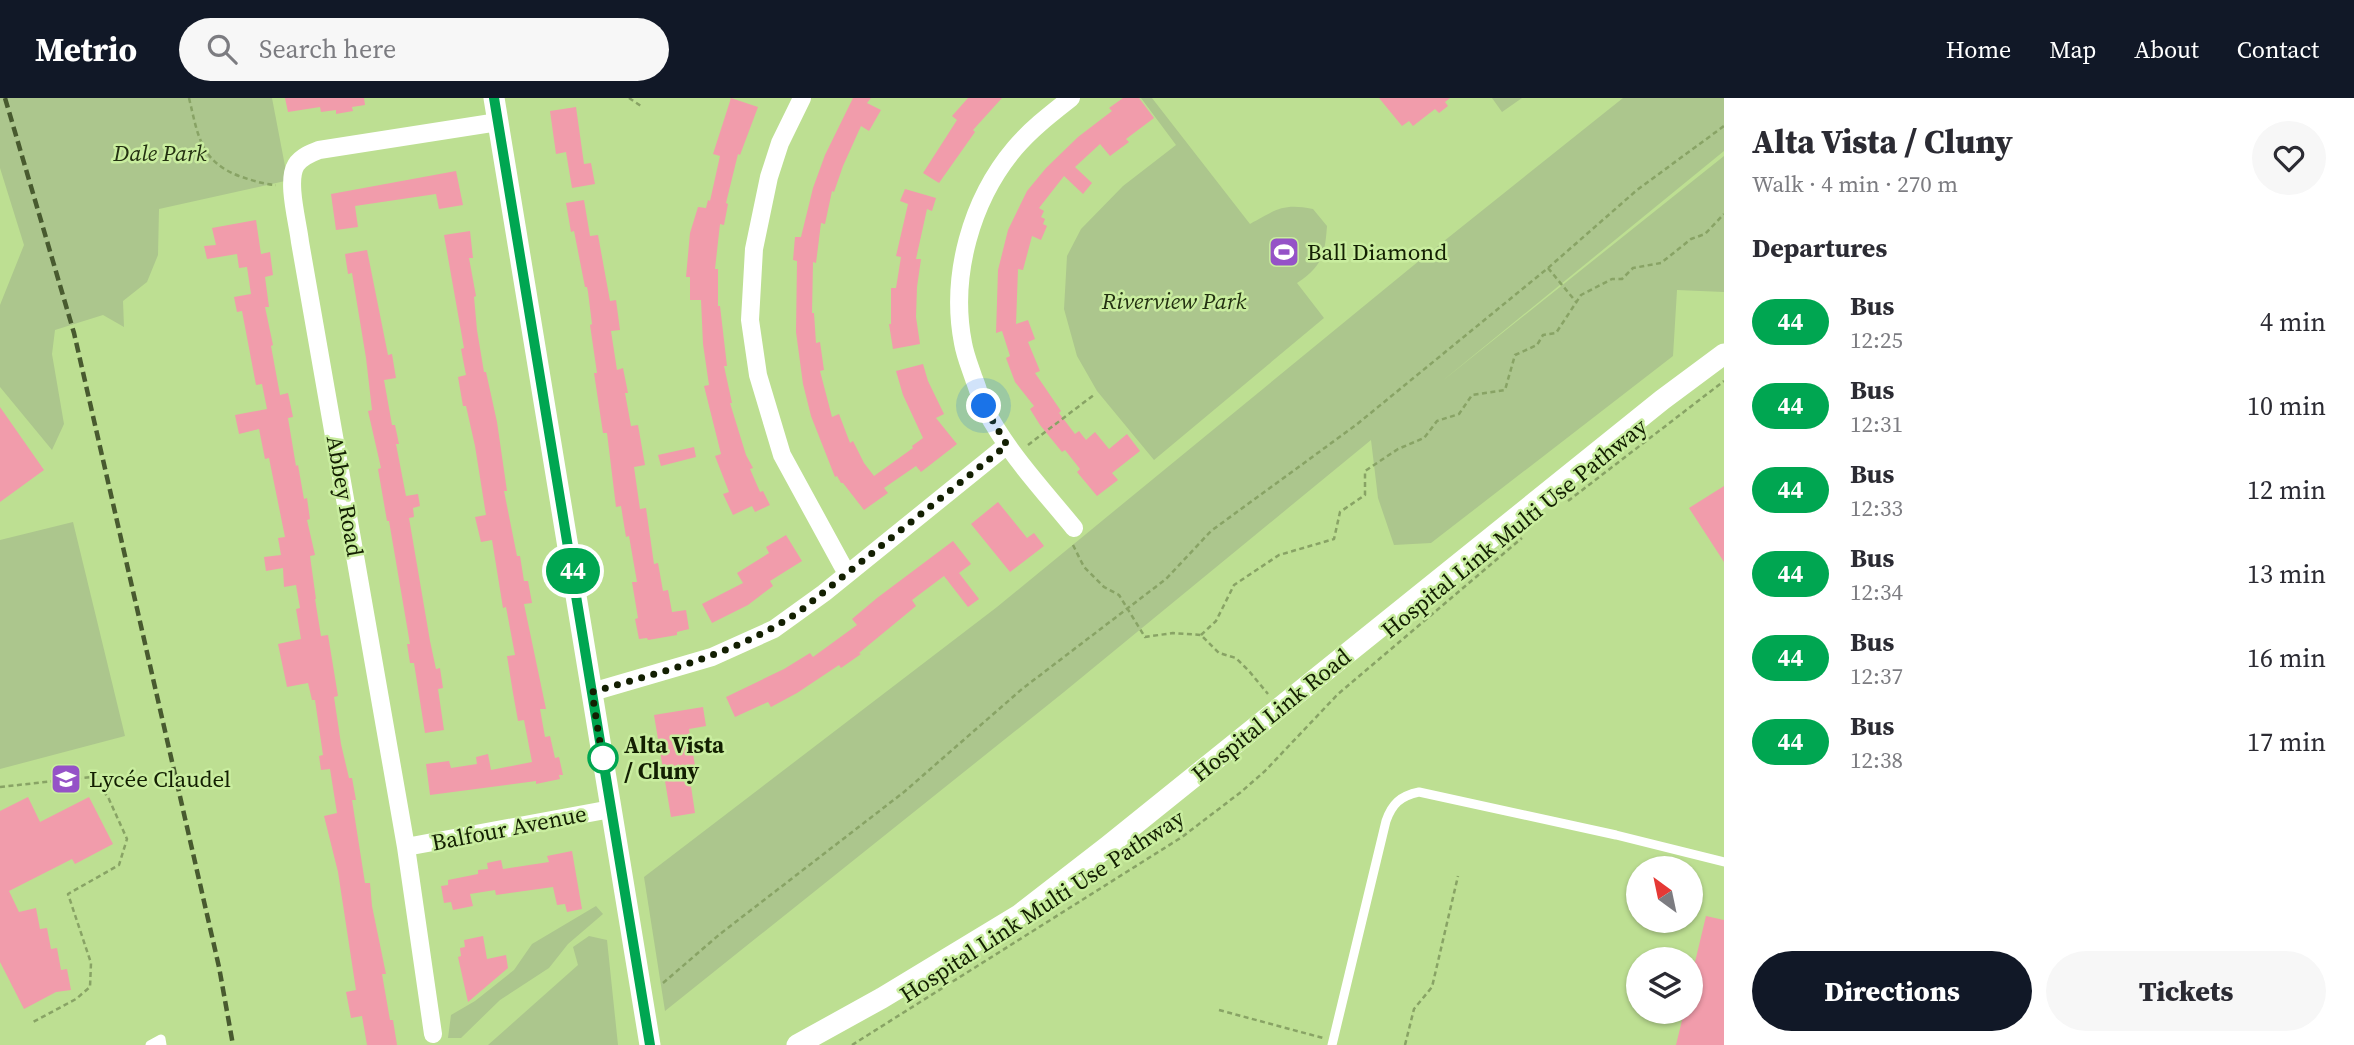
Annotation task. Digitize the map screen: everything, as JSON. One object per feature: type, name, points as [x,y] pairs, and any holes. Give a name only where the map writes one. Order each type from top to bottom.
[{"type":"street","points":[[494,98],[650,1045]]},
{"type":"street","points":[[802,98],[780,143],[769,177],[754,249],[750,320],[758,375],[782,455],[847,574]]},
{"type":"street","points":[[1071,98],[1015,148],[995,176],[972,228],[960,275],[963,344],[984,406],[1074,528]]},
{"type":"street","points":[[292,180],[296,165],[319,150],[498,122]]},
{"type":"street","name":"Abbey Road","points":[[292,180],[406,847],[433,1034]]},
{"type":"street","name":"Hospital Link Road","points":[[797,1045],[882,998],[1019,915],[1662,400],[1724,354]]},
{"type":"street","points":[[592,692],[712,657],[774,629],[1016,446]]},
{"type":"street","name":"Balfour Avenue","points":[[406,847],[611,809]]},
{"type":"lane","points":[[1332,1043],[1386,821],[1394,804],[1409,794],[1419,792],[1616,835],[1724,862]]},
{"type":"lane","points":[[150,1045],[160,1039],[162,1045]]},
{"type":"path","points":[[189,98],[205,151],[215,164],[263,184],[281,185],[292,180]]},
{"type":"path","points":[[629,98],[641,106]]},
{"type":"path","points":[[663,983],[720,934],[904,792],[1022,689],[1166,579],[1211,531],[1356,425],[1548,268],[1636,190],[1724,126]]},
{"type":"path","points":[[1201,635],[1216,621],[1234,584],[1279,555],[1334,539],[1340,512],[1365,495],[1366,471],[1398,449],[1424,438],[1437,421],[1460,414],[1472,395],[1505,390],[1515,355],[1537,345],[1544,335],[1556,333],[1581,295],[1612,279],[1622,279],[1633,268],[1661,263],[1691,239],[1705,234],[1724,214]]},
{"type":"path","points":[[1548,268],[1577,303]]},
{"type":"path","name":"Hospital Link Multi Use Pathway","points":[[1563,505],[1724,380]]},
{"type":"path","points":[[1016,446],[1096,394]]},
{"type":"path","points":[[1074,528],[1068,536],[1084,567],[1104,587],[1119,595],[1145,637],[1173,633],[1201,635],[1219,653],[1236,658],[1269,695]]},
{"type":"path","name":"Hospital Link Multi Use Pathway","points":[[852,1045],[1182,837],[1219,810],[1265,771],[1345,687],[1522,538]]},
{"type":"path","points":[[0,787],[91,777],[108,797],[127,839],[119,865],[68,894],[91,963],[90,987],[76,999],[33,1022]]},
{"type":"path","points":[[1405,1045],[1414,1009],[1432,987],[1458,876]]},
{"type":"path","points":[[1219,1010],[1332,1043]]},
{"type":"green space","name":"Dale Park","points":[[0,98],[272,98],[285,166],[285,181],[159,209],[158,255],[147,282],[123,301],[124,327],[103,315],[55,330],[52,354],[64,424],[52,450],[0,387],[0,305],[24,245],[0,168]]},
{"type":"green space","name":"Riverview Park","points":[[1141,98],[1152,98],[1250,224],[1273,212],[1294,207],[1313,209],[1327,226],[1321,259],[1312,271],[1297,283],[1324,318],[1154,460],[1097,391],[1077,356],[1064,309],[1067,256],[1081,229],[1123,186],[1176,145]]},
{"type":"green space","points":[[1492,98],[1522,98],[1502,112]]},
{"type":"green space","points":[[1623,98],[1724,98],[1724,151],[1441,382],[1724,156],[1724,292],[1677,290],[1673,356],[1431,543],[1394,545],[1378,498],[1371,440],[1064,692],[665,1011],[644,877],[997,607],[1414,265]]},
{"type":"green space","points":[[73,522],[125,736],[0,769],[0,540]]},
{"type":"green space","points":[[596,906],[603,914],[568,944],[549,968],[500,1000],[461,1038],[448,1038],[451,1015],[475,1001],[514,970],[532,944]]},
{"type":"green space","points":[[589,936],[607,940],[618,1045],[488,1045],[578,965],[573,947]]},
{"type":"building","points":[[285,98],[364,98],[365,105],[352,107],[353,111],[336,114],[336,110],[321,112],[320,107],[288,112]]},
{"type":"building","points":[[731,98],[758,107],[740,155],[738,154],[726,203],[724,225],[720,224],[715,269],[718,269],[718,306],[730,403],[746,455],[753,468],[750,469],[760,492],[763,491],[770,505],[755,512],[752,506],[733,515],[723,494],[729,492],[715,456],[721,454],[704,386],[709,385],[703,344],[701,300],[690,300],[690,277],[686,277],[690,233],[698,207],[706,208],[708,200],[710,201],[720,156],[713,154]]},
{"type":"building","points":[[853,98],[871,98],[867,103],[881,110],[869,131],[861,126],[843,166],[834,192],[832,191],[825,224],[821,223],[816,263],[813,262],[812,313],[816,343],[820,342],[824,370],[820,371],[832,417],[839,414],[850,443],[853,441],[874,476],[923,438],[903,395],[896,371],[923,364],[944,414],[936,418],[957,444],[921,472],[916,466],[884,488],[888,493],[864,510],[837,476],[835,477],[811,416],[803,384],[796,332],[797,261],[793,260],[795,237],[801,237],[813,188],[825,155]]},
{"type":"building","points":[[968,98],[1002,98],[973,130],[975,132],[939,183],[923,173],[957,120],[952,116]]},
{"type":"building","points":[[1123,98],[1139,98],[1154,118],[1126,139],[1129,142],[1110,156],[1100,144],[1075,167],[1092,183],[1083,194],[1064,176],[1039,208],[1044,211],[1041,217],[1045,219],[1043,224],[1047,226],[1041,240],[1032,236],[1023,270],[1018,269],[1016,324],[1028,320],[1035,339],[1028,342],[1040,371],[1035,373],[1061,411],[1059,413],[1075,434],[1079,431],[1086,440],[1095,432],[1109,449],[1127,434],[1140,451],[1112,473],[1118,480],[1097,496],[1077,472],[1080,469],[1065,450],[1062,452],[1040,425],[1030,409],[1034,406],[1015,382],[1006,358],[1010,356],[1002,331],[996,333],[998,270],[1008,230],[1027,191],[1078,137],[1112,111],[1109,108]]},
{"type":"building","points":[[1379,98],[1450,98],[1445,102],[1448,106],[1439,113],[1435,109],[1413,126],[1409,121],[1402,126]]},
{"type":"building","points":[[576,107],[584,164],[591,163],[595,184],[572,188],[566,152],[556,154],[550,111]]},
{"type":"building","points":[[456,171],[463,205],[439,209],[436,194],[355,206],[358,227],[336,230],[331,194]]},
{"type":"building","points":[[905,189],[936,198],[932,211],[927,209],[916,259],[921,259],[916,317],[920,344],[893,349],[889,324],[891,288],[896,288],[901,257],[896,256],[908,204],[900,201]]},
{"type":"building","points":[[584,200],[590,236],[598,235],[610,301],[616,300],[620,330],[611,331],[617,370],[623,368],[631,426],[638,425],[645,465],[634,467],[640,509],[646,508],[654,564],[658,563],[663,591],[668,590],[672,612],[686,610],[689,629],[677,632],[677,635],[639,639],[632,582],[637,582],[621,506],[616,507],[607,433],[603,433],[594,373],[597,373],[588,292],[574,231],[571,232],[566,203]]},
{"type":"building","points":[[256,220],[261,254],[270,252],[273,275],[265,277],[269,307],[265,307],[273,345],[271,346],[280,395],[288,393],[293,417],[288,418],[296,466],[298,465],[304,499],[307,498],[310,519],[307,520],[315,555],[310,556],[321,636],[328,635],[338,696],[334,697],[341,744],[349,778],[352,778],[356,800],[352,800],[365,883],[370,883],[386,974],[382,974],[397,1045],[367,1045],[362,1016],[351,1018],[346,992],[356,990],[338,872],[324,816],[337,813],[330,769],[321,770],[319,756],[323,755],[315,700],[312,700],[308,683],[287,687],[278,644],[301,639],[296,609],[300,608],[296,585],[284,587],[283,568],[266,571],[264,557],[281,555],[278,538],[285,537],[269,458],[265,459],[259,429],[239,434],[235,415],[267,409],[262,384],[256,385],[242,311],[237,312],[234,297],[251,294],[247,267],[239,268],[237,254],[207,259],[204,246],[216,245],[212,228]]},
{"type":"building","points":[[470,231],[473,258],[469,258],[484,372],[497,422],[507,491],[504,491],[517,556],[520,556],[524,581],[528,581],[532,603],[524,604],[546,709],[540,709],[545,737],[550,736],[555,758],[559,757],[563,775],[559,775],[560,779],[536,784],[536,781],[430,795],[426,764],[449,761],[451,768],[477,764],[476,757],[488,754],[491,770],[532,762],[524,720],[518,721],[507,656],[515,655],[506,607],[503,608],[492,540],[481,542],[475,517],[486,515],[475,446],[458,377],[466,375],[461,349],[464,348],[444,235]]},
{"type":"building","points":[[367,250],[388,355],[392,354],[396,378],[384,380],[392,425],[395,425],[399,444],[396,444],[406,496],[418,494],[420,506],[413,508],[414,517],[409,518],[430,641],[436,669],[440,668],[443,688],[438,689],[444,730],[425,733],[414,663],[410,663],[407,644],[410,644],[378,469],[381,468],[368,411],[372,410],[366,358],[352,273],[348,274],[345,254]]},
{"type":"building","points":[[0,407],[44,470],[0,502]]},
{"type":"building","points":[[694,447],[696,457],[661,466],[658,455]]},
{"type":"building","points":[[1724,486],[1724,562],[1689,508]]},
{"type":"building","points":[[998,502],[1027,538],[1034,533],[1044,546],[1010,572],[971,524]]},
{"type":"building","points":[[786,535],[802,561],[770,581],[773,586],[748,605],[712,623],[702,604],[743,583],[737,573],[769,553],[766,547]]},
{"type":"building","points":[[953,541],[971,564],[959,573],[979,599],[968,607],[944,576],[912,600],[916,606],[841,668],[839,665],[771,707],[768,702],[735,717],[726,697],[784,669],[810,653],[813,657],[857,625],[852,619],[877,598]]},
{"type":"building","points":[[703,707],[706,726],[689,729],[696,772],[689,773],[695,813],[671,817],[654,715]]},
{"type":"building","points":[[28,797],[40,822],[89,797],[113,844],[75,864],[72,859],[9,891],[19,912],[36,908],[40,929],[47,928],[51,949],[57,948],[61,970],[67,969],[71,990],[56,992],[24,1009],[0,962],[0,811]]},
{"type":"building","points":[[572,851],[582,909],[567,912],[565,904],[557,905],[553,887],[496,895],[495,890],[470,894],[473,906],[453,910],[451,902],[444,903],[441,886],[448,885],[448,880],[478,874],[478,870],[488,869],[487,863],[501,860],[503,869],[549,862],[547,856]]},
{"type":"building","points":[[1706,916],[1724,920],[1724,1045],[1676,1045],[1681,1024],[1703,1024],[1703,947],[1699,947]]},
{"type":"building","points":[[483,936],[487,959],[506,955],[508,968],[468,1002],[458,957],[461,956],[460,948],[465,947],[464,940]]},
{"type":"railway","points":[[5,98],[74,333],[219,967],[233,1045]]},
{"type":"bus line","name":"44","points":[[494,98],[650,1045]]},
{"type":"place","name":"Ball Diamond","points":[[1284,252]]},
{"type":"place","name":"Alta Vista / Cluny","points":[[603,758]]},
{"type":"place","name":"Lycée Claudel","points":[[66,779]]},
{"type":"route","points":[[603,758],[604,768],[592,692],[712,657],[774,629],[800,611],[1007,445],[984,406]]}]
